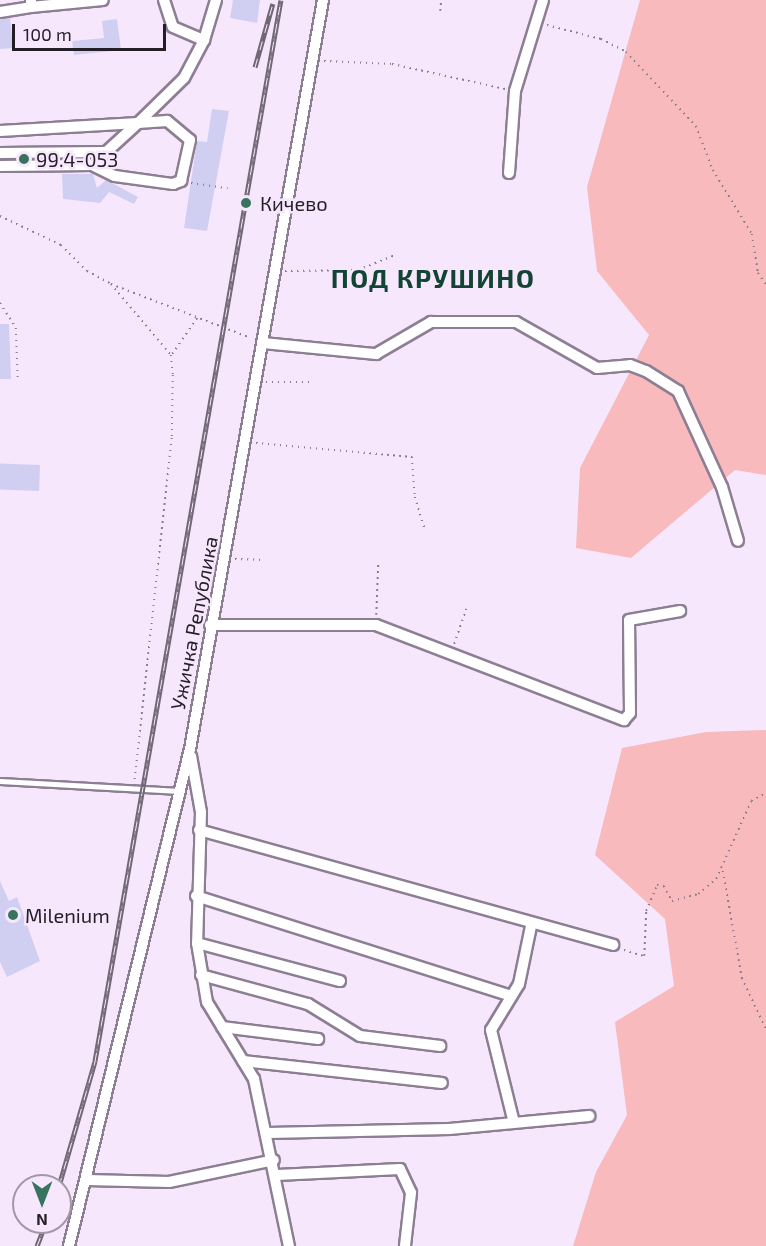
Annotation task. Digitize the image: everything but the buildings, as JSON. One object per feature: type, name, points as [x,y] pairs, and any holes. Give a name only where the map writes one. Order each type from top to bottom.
[{"type":"street","points":[[0,12],[31,4],[103,0]]},
{"type":"street","points":[[164,0],[173,27],[204,40]]},
{"type":"street","points":[[92,165],[184,78],[204,40],[216,0]]},
{"type":"street","name":"Ужичка Република","points":[[69,1246],[87,1180],[190,749],[210,625],[225,558],[277,271],[323,0]]},
{"type":"street","points":[[509,173],[515,91],[543,0]]},
{"type":"street","points":[[0,131],[167,121],[186,132],[190,140],[182,181],[115,176],[92,165],[0,166]]},
{"type":"street","points":[[0,153],[105,152]]},
{"type":"street","points":[[263,343],[376,354],[431,322],[516,322],[589,365],[646,371],[678,391],[722,487],[738,541]]},
{"type":"street","points":[[210,625],[376,625],[624,720],[630,713],[629,620],[680,611]]},
{"type":"street","points":[[190,749],[200,830],[196,943],[201,975],[207,1002],[254,1079],[274,1160],[289,1246]]},
{"type":"street","points":[[200,830],[531,926],[613,945]]},
{"type":"street","points":[[196,896],[512,996]]},
{"type":"street","points":[[514,1123],[491,1030],[512,996],[531,926]]},
{"type":"street","points":[[196,943],[340,981]]},
{"type":"street","points":[[201,975],[308,1004],[360,1036],[440,1046]]},
{"type":"street","points":[[222,1027],[318,1039]]},
{"type":"street","points":[[243,1061],[442,1083]]},
{"type":"street","points":[[268,1133],[514,1123],[589,1116]]},
{"type":"street","points":[[87,1180],[169,1182],[274,1160]]},
{"type":"street","points":[[277,1175],[400,1169],[411,1193],[405,1246]]},
{"type":"lane","points":[[0,781],[180,791]]},
{"type":"path","points":[[440,11],[441,0]]},
{"type":"path","points":[[537,22],[601,39],[626,52],[696,126],[713,170],[752,234],[758,273],[766,284]]},
{"type":"path","points":[[312,59],[392,64],[515,91]]},
{"type":"path","points":[[182,181],[228,188]]},
{"type":"path","points":[[0,216],[61,245],[87,272],[111,284],[263,343]]},
{"type":"path","points":[[277,271],[358,270],[395,255]]},
{"type":"path","points":[[111,284],[171,355]]},
{"type":"path","points":[[0,303],[16,328],[18,379]]},
{"type":"path","points":[[133,790],[172,438],[171,355],[197,318]]},
{"type":"path","points":[[256,381],[310,382]]},
{"type":"path","points":[[246,442],[412,457],[415,497],[425,529]]},
{"type":"path","points":[[225,558],[265,560]]},
{"type":"path","points":[[376,625],[378,564]]},
{"type":"path","points":[[448,653],[460,636],[466,609]]},
{"type":"path","points":[[613,945],[644,956],[646,911],[657,885],[664,886],[672,901],[683,900],[698,894],[723,870],[751,801],[766,793]]},
{"type":"path","points":[[723,870],[742,978],[766,1029]]},
{"type":"shaded area","points":[[640,0],[766,0],[766,475],[735,470],[631,558],[576,548],[580,468],[649,335],[597,271],[587,187]]},
{"type":"shaded area","points":[[766,730],[766,1246],[573,1246],[596,1172],[627,1115],[615,1022],[674,986],[665,919],[595,855],[622,748],[706,732]]},
{"type":"railway","points":[[62,1174],[95,1061],[281,0]]},
{"type":"railway","points":[[255,67],[273,3]]},
{"type":"railway","points":[[37,1246],[42,1234]]},
{"type":"place","name":"99.4-053","points":[[24,159]]},
{"type":"place","name":"Кичево","points":[[246,203]]},
{"type":"place","name":"Milenium","points":[[13,915]]},
{"type":"district","name":"ПОД КРУШИНО","points":[[433,278]]}]
